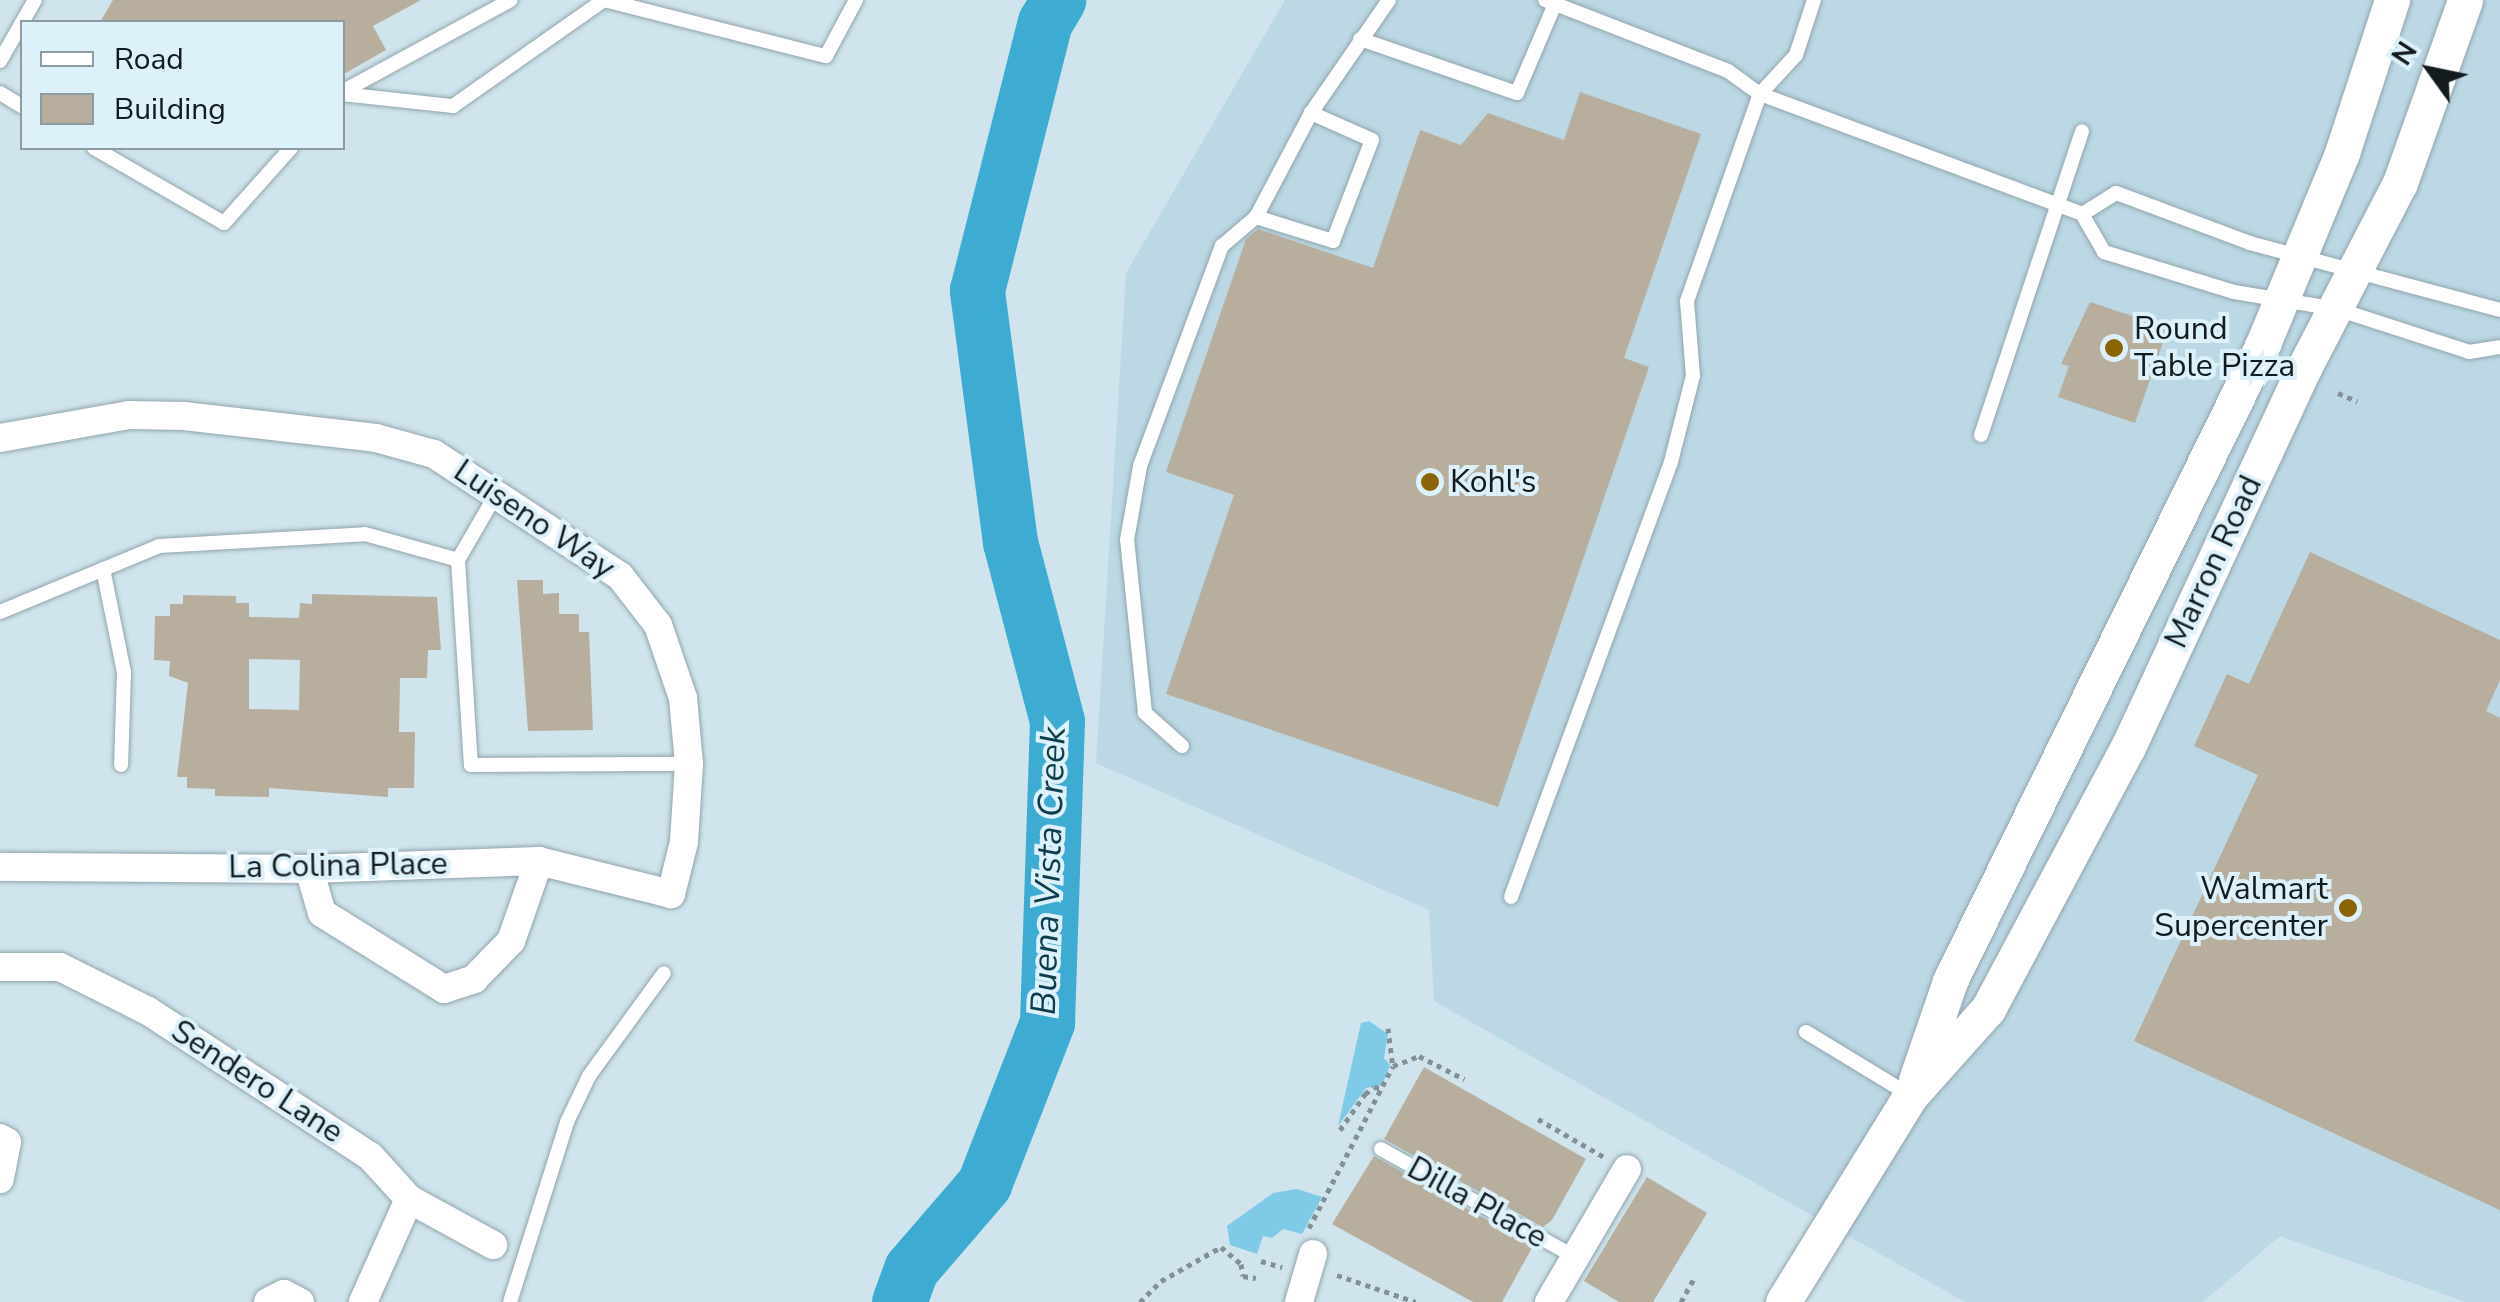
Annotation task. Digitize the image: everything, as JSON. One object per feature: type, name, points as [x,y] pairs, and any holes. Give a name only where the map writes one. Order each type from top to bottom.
[{"type":"street","name":"Marron Road","points":[[1911,1096],[1950,980],[2280,300],[2392,0]]},
{"type":"street","name":"Marron Road","points":[[1783,1302],[1911,1096],[1997,992],[2128,748],[2400,184],[2466,0]]},
{"type":"street","name":"Luiseno Way","points":[[0,438],[129,415],[184,416],[376,438],[434,454],[498,490],[620,576],[658,625],[682,698],[689,764],[684,842],[671,894]]},
{"type":"street","name":"La Colina Place","points":[[0,867],[310,868],[539,861],[671,894]]},
{"type":"street","points":[[310,868],[322,913],[444,989],[474,979],[511,941],[539,861]]},
{"type":"street","name":"Sendero Lane","points":[[0,967],[60,967],[148,1011],[370,1156],[409,1199],[493,1245]]},
{"type":"street","points":[[0,1138],[7,1142],[0,1180]]},
{"type":"street","points":[[1549,1302],[1617,1164]]},
{"type":"street","points":[[363,1302],[409,1199]]},
{"type":"street","points":[[1299,1302],[1319,1262]]},
{"type":"street","points":[[268,1302],[284,1294],[300,1302]]},
{"type":"lane","points":[[345,91],[510,0]]},
{"type":"lane","points":[[345,93],[453,106],[604,0],[826,56],[856,0]]},
{"type":"lane","points":[[1182,746],[1145,713],[1127,540],[1140,466],[1222,246],[1256,218],[1311,114],[1389,0]]},
{"type":"lane","points":[[1511,897],[1671,462],[1693,376],[1688,302],[1760,94],[1796,55],[1814,0]]},
{"type":"lane","points":[[1360,38],[1517,92],[1550,2],[1728,72],[1760,94],[2058,202],[2082,214],[2104,252],[2280,300],[2337,309],[2469,352],[2500,347]]},
{"type":"lane","points":[[0,61],[20,33]]},
{"type":"lane","points":[[1256,218],[1333,242],[1372,140],[1311,114]]},
{"type":"lane","points":[[1981,435],[2082,131]]},
{"type":"lane","points":[[97,150],[224,224],[289,150]]},
{"type":"lane","points":[[2082,214],[2116,194],[2250,244],[2358,268],[2500,310]]},
{"type":"lane","points":[[498,490],[458,560],[471,765],[689,764]]},
{"type":"lane","points":[[0,612],[159,546],[364,534],[458,560]]},
{"type":"lane","points":[[104,569],[124,672],[121,765]]},
{"type":"lane","points":[[510,1302],[567,1122],[590,1076],[664,974]]},
{"type":"lane","points":[[1806,1032],[1911,1096]]},
{"type":"lane","name":"Dilla Place","points":[[1381,1150],[1573,1256]]},
{"type":"path","points":[[2338,393],[2357,402]]},
{"type":"path","points":[[1388,1028],[1393,1066]]},
{"type":"path","points":[[1340,1130],[1365,1094],[1374,1086],[1384,1089]]},
{"type":"path","points":[[1538,1119],[1617,1164]]},
{"type":"path","points":[[1140,1302],[1161,1281],[1221,1247],[1241,1264],[1243,1276],[1256,1278]]},
{"type":"path","points":[[1260,1261],[1286,1268]]},
{"type":"path","points":[[1319,1262],[1416,1302]]},
{"type":"path","points":[[1681,1302],[1696,1277]]},
{"type":"shaded area","points":[[1285,0],[2500,0],[2500,1302],[2466,1302],[2280,1236],[2203,1302],[1965,1302],[1434,1001],[1429,910],[1096,763],[1126,273]]},
{"type":"shaded area","points":[[1369,1021],[1388,1034],[1384,1058],[1390,1065],[1382,1085],[1366,1088],[1338,1126],[1361,1023]]},
{"type":"shaded area","points":[[1297,1189],[1322,1197],[1302,1234],[1283,1229],[1272,1238],[1263,1236],[1257,1254],[1230,1245],[1227,1226],[1273,1193]]},
{"type":"building","points":[[113,0],[421,0],[373,26],[386,50],[345,73],[345,20],[101,20]]},
{"type":"building","points":[[1580,92],[1701,134],[1624,358],[1649,367],[1498,807],[1166,694],[1234,495],[1166,472],[1246,239],[1258,229],[1373,268],[1420,130],[1461,145],[1488,113],[1564,140]]},
{"type":"building","name":"Round Table Pizza","points":[[2090,302],[2168,328],[2135,423],[2058,397],[2069,366],[2061,364]]},
{"type":"building","name":"Walmart Supercenter","points":[[2310,552],[2500,640],[2500,680],[2486,711],[2500,718],[2500,1210],[2134,1041],[2258,775],[2194,746],[2227,674],[2249,684]]},
{"type":"building","points":[[517,580],[543,580],[543,594],[559,593],[559,614],[579,614],[579,632],[589,632],[593,730],[528,731]]},
{"type":"building","points":[[312,594],[437,597],[441,650],[428,650],[427,678],[400,678],[399,732],[415,732],[414,788],[388,788],[388,797],[269,788],[269,797],[215,796],[215,789],[187,788],[187,777],[177,777],[188,683],[169,676],[170,661],[154,660],[155,616],[170,616],[170,604],[183,604],[183,595],[236,596],[236,603],[249,603],[249,617],[299,618],[300,603],[312,604]],"holes":[[[249,659],[300,660],[299,710],[249,709]]]},
{"type":"building","points":[[1424,1067],[1586,1159],[1552,1220],[1543,1227],[1384,1139]]},
{"type":"building","points":[[1374,1156],[1533,1246],[1502,1302],[1473,1302],[1332,1224]]},
{"type":"building","points":[[1647,1177],[1707,1213],[1653,1302],[1619,1302],[1584,1281]]},
{"type":"waterway","name":"Buena Vista Creek","points":[[899,1302],[911,1269],[984,1184],[1047,1022],[1057,721],[1010,542],[977,290],[1045,22],[1058,0]]},
{"type":"place","name":"Round Table Pizza","points":[[2114,348]]},
{"type":"place","name":"Kohl's","points":[[1430,482]]},
{"type":"place","name":"Walmart Supercenter","points":[[2348,908]]}]
